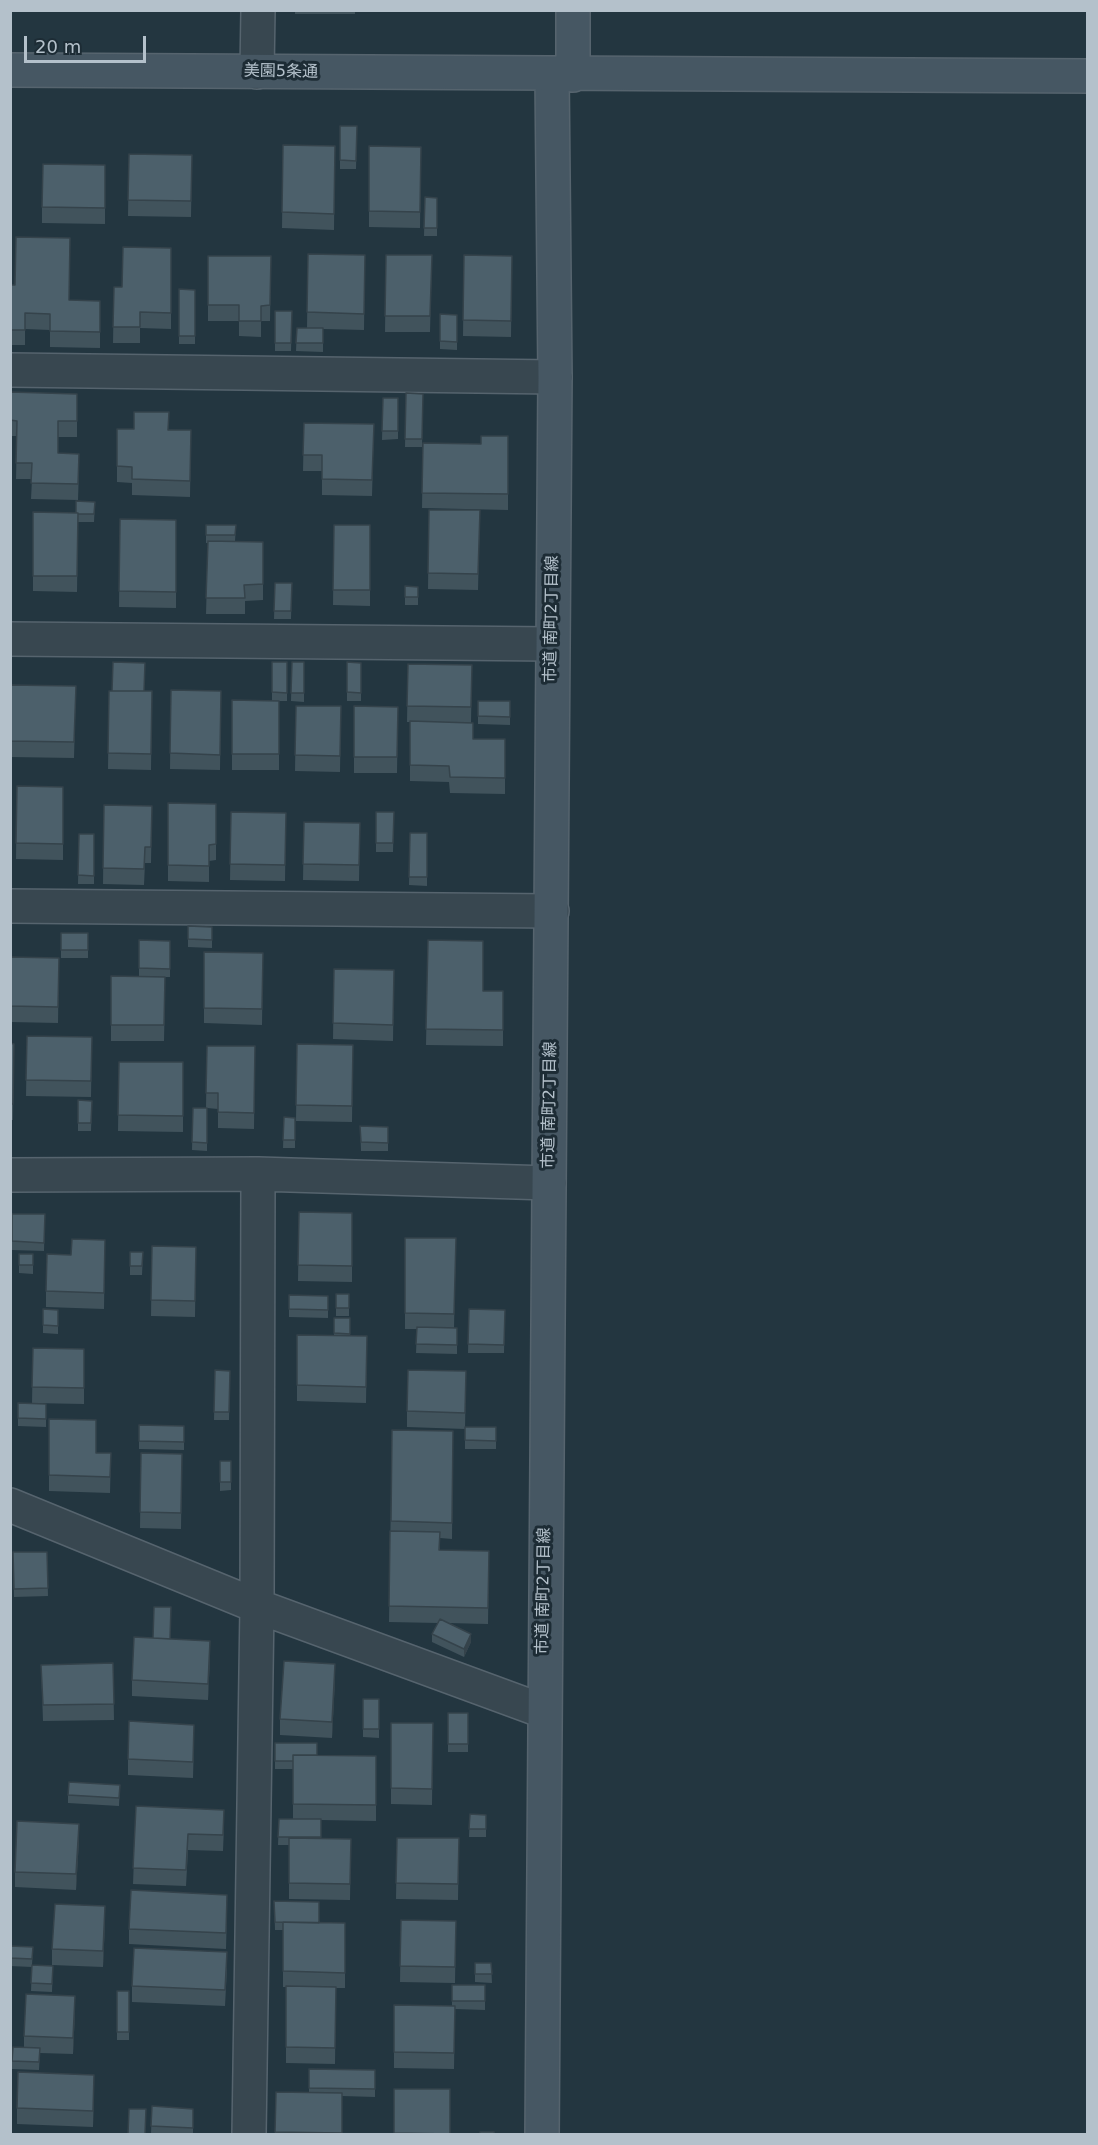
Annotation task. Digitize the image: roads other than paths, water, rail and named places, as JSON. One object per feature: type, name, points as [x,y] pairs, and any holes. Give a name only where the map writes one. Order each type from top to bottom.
[{"type":"street","points":[[257,72],[258,10]]},
{"type":"street","name":"市道 南町2丁目線","points":[[542,2134],[543,1711],[552,911],[555,377],[562,75],[573,10]]},
{"type":"street","name":"美園5条通","points":[[10,70],[562,75],[1088,76]]},
{"type":"street","points":[[10,370],[555,377]]},
{"type":"street","points":[[10,639],[552,644]]},
{"type":"street","points":[[10,906],[552,911]]},
{"type":"street","points":[[10,1175],[258,1174],[549,1183]]},
{"type":"street","points":[[249,2134],[257,1606],[258,1174]]},
{"type":"street","points":[[10,1505],[257,1606],[543,1711]]}]
